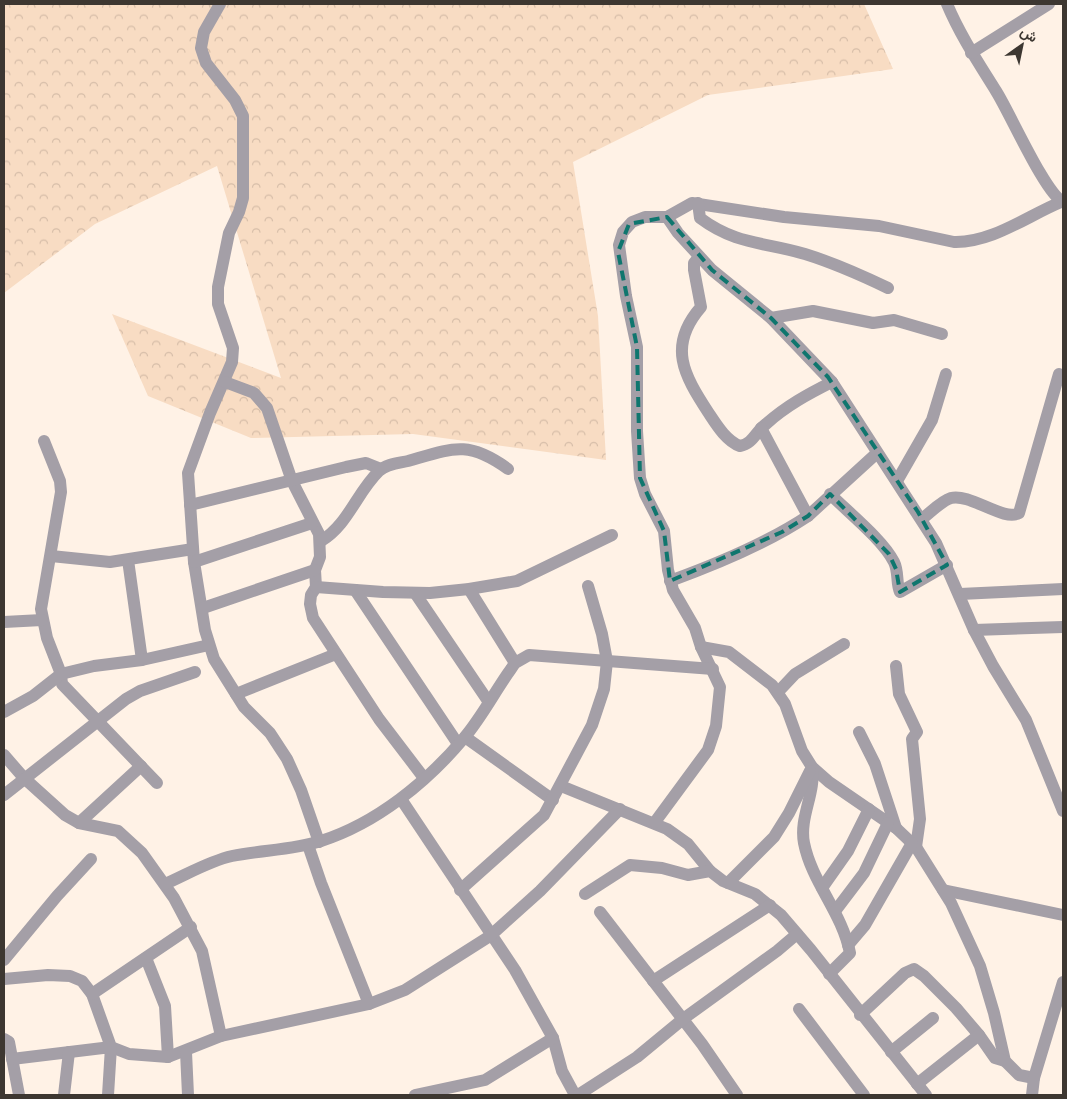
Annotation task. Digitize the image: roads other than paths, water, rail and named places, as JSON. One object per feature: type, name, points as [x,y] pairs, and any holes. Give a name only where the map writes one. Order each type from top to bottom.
[{"type":"street","points":[[220,4],[204,32],[201,48],[206,63],[235,100],[243,116],[243,198],[239,212],[229,232],[218,287],[218,304],[233,348],[232,362],[189,468],[194,562],[209,645],[214,659],[244,707],[270,733],[287,759],[301,790],[314,843],[320,883],[369,1004]]},
{"type":"street","points":[[655,822],[708,750],[716,726],[720,688],[713,669],[701,647],[695,628],[670,581],[664,531],[645,494],[640,478],[637,431],[637,347],[618,252],[622,235],[629,224],[645,217],[667,217],[687,204],[698,203],[784,217],[879,226],[964,243],[1002,231],[1062,202],[1036,167],[996,91],[971,53],[947,4]]},
{"type":"street","points":[[971,53],[1049,4]]},
{"type":"street","points":[[698,203],[700,218],[724,234],[828,262],[849,269],[888,288]]},
{"type":"street","points":[[667,217],[698,257],[771,318],[832,382],[922,519],[947,565],[974,630],[993,666],[1026,720],[1063,811]]},
{"type":"street","points":[[698,257],[694,263],[694,270],[702,302],[701,307],[689,322],[684,336],[682,359],[686,377],[711,416],[734,444],[740,446],[747,444],[761,428],[787,406],[832,382]]},
{"type":"street","points":[[771,318],[813,311],[873,323],[894,320],[942,334]]},
{"type":"street","points":[[897,481],[932,420],[946,374]]},
{"type":"street","points":[[922,519],[952,498],[961,498],[1011,514],[1019,513],[1059,374]]},
{"type":"street","points":[[225,382],[244,388],[262,400],[267,408],[292,481],[321,541],[320,556],[315,570],[316,587],[311,595],[310,604],[313,618],[379,720],[424,778]]},
{"type":"street","points":[[761,428],[808,516]]},
{"type":"street","points":[[44,441],[60,481],[61,492],[51,556],[43,591],[42,620],[61,674],[62,684],[157,784]]},
{"type":"street","points":[[321,541],[333,533],[380,469],[430,454],[462,448],[482,452],[508,469]]},
{"type":"street","points":[[670,581],[752,546],[808,516],[877,453]]},
{"type":"street","points":[[190,505],[366,463],[380,469]]},
{"type":"street","points":[[830,494],[879,541],[889,554],[896,569],[900,592],[947,565]]},
{"type":"street","points":[[194,562],[312,523]]},
{"type":"street","points":[[316,587],[415,593],[469,589],[517,580],[612,535]]},
{"type":"street","points":[[51,556],[91,561],[128,560],[193,549]]},
{"type":"street","points":[[128,560],[142,660]]},
{"type":"street","points":[[203,608],[315,570]]},
{"type":"street","points":[[460,890],[534,826],[561,786],[599,708],[607,676],[607,661],[602,634],[588,586]]},
{"type":"street","points":[[960,594],[1063,588]]},
{"type":"street","points":[[469,589],[515,663]]},
{"type":"street","points":[[355,590],[461,741],[553,800]]},
{"type":"street","points":[[415,593],[488,701]]},
{"type":"street","points":[[4,622],[42,620]]},
{"type":"street","points":[[974,630],[1063,627]]},
{"type":"street","points":[[778,692],[794,674],[844,644]]},
{"type":"street","points":[[4,712],[33,696],[61,674],[94,666],[142,660],[209,645]]},
{"type":"street","points":[[701,647],[722,649],[736,655],[763,676],[778,692],[788,711],[802,751],[812,767],[830,782],[892,825],[914,845],[943,890],[980,966],[994,1013],[1000,1047],[1005,1062]]},
{"type":"street","points":[[236,694],[336,654]]},
{"type":"street","points":[[165,884],[230,856],[314,843],[356,827],[401,798],[424,778],[461,741],[515,663],[529,656],[713,669]]},
{"type":"street","points":[[848,945],[865,925],[914,845],[921,825],[912,739],[918,732],[898,694],[896,666]]},
{"type":"street","points":[[4,795],[97,721],[140,691],[196,672]]},
{"type":"street","points":[[836,910],[864,873],[892,825],[875,764],[859,732]]},
{"type":"street","points":[[4,755],[24,778],[58,811],[79,823],[112,829],[126,836],[165,884],[191,927],[207,964],[221,1036]]},
{"type":"street","points":[[79,823],[141,766]]},
{"type":"street","points":[[728,883],[774,837],[792,807],[812,767]]},
{"type":"street","points":[[812,767],[813,780],[803,832],[812,871],[836,910],[850,954],[829,974]]},
{"type":"street","points":[[561,786],[655,822],[682,838],[718,878],[749,890],[770,906],[797,934],[926,1095]]},
{"type":"street","points":[[401,798],[490,936],[515,970],[553,1038],[562,1071],[577,1095],[637,1057],[682,1018],[777,951],[797,934]]},
{"type":"street","points":[[12,1059],[111,1047],[129,1054],[168,1058],[221,1036],[369,1004],[405,990],[490,936],[540,891],[620,809]]},
{"type":"street","points":[[822,888],[848,851],[869,809]]},
{"type":"street","points":[[4,960],[56,896],[91,859]]},
{"type":"street","points":[[585,894],[630,865],[662,868],[688,875],[710,871]]},
{"type":"street","points":[[943,890],[1063,915]]},
{"type":"street","points":[[654,981],[770,906]]},
{"type":"street","points":[[600,912],[682,1018],[737,1095]]},
{"type":"street","points":[[92,994],[191,927]]},
{"type":"street","points":[[146,958],[165,1006],[168,1058]]},
{"type":"street","points":[[860,1015],[905,973],[914,969],[924,976],[979,1034],[995,1058],[1005,1062],[1020,1074],[1034,1078]]},
{"type":"street","points":[[4,979],[48,975],[70,976],[84,982],[92,994],[111,1047],[108,1095]]},
{"type":"street","points":[[1032,1095],[1034,1078],[1063,982]]},
{"type":"street","points":[[800,1009],[864,1095]]},
{"type":"street","points":[[891,1052],[933,1018]]},
{"type":"street","points":[[4,1026],[19,1095]]},
{"type":"street","points":[[917,1084],[979,1034]]},
{"type":"street","points":[[415,1095],[485,1080],[553,1038]]},
{"type":"street","points":[[64,1095],[69,1052]]},
{"type":"street","points":[[186,1052],[188,1095]]}]
